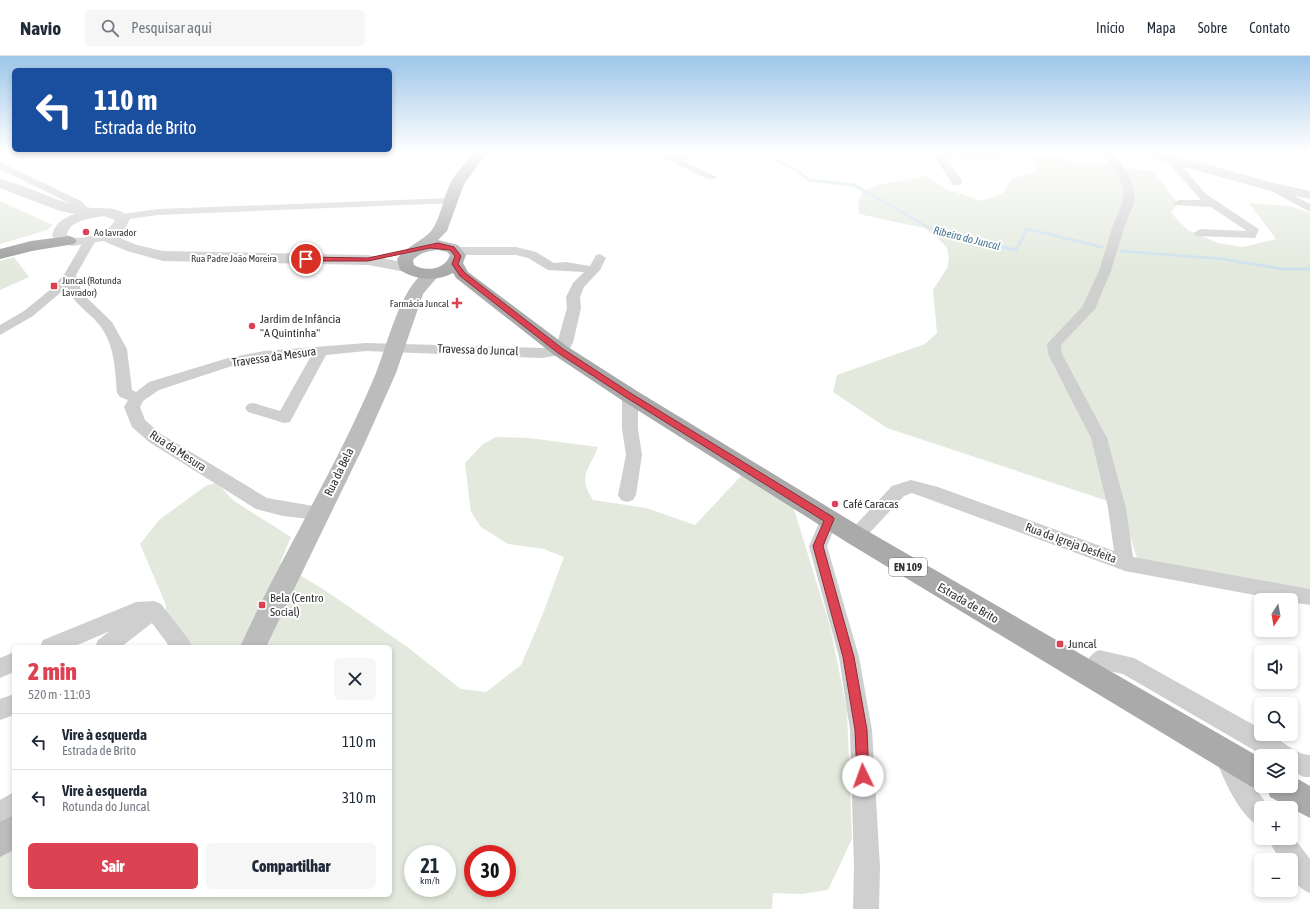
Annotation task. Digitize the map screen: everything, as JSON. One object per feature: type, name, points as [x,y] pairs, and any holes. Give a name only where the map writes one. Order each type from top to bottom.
[{"type":"highway","points":[[0,249],[65,232]]},
{"type":"highway","points":[[0,254],[31,246],[65,232]]},
{"type":"main road","points":[[415,294],[405,259],[439,231],[454,192]]},
{"type":"main road","name":"EN 109","points":[[439,231],[441,241],[450,263]]},
{"type":"main road","points":[[417,249],[430,246],[450,263]]},
{"type":"main road","points":[[408,269],[417,273],[450,263]]},
{"type":"main road","name":"Rua da Bela","points":[[254,645],[320,513],[386,373],[415,294],[422,284],[450,263]]},
{"type":"main road","name":"Estrada de Brito","points":[[450,263],[561,351],[630,396],[856,536],[1254,771]]},
{"type":"main road","points":[[1293,793],[1310,803]]},
{"type":"main road","points":[[0,841],[12,832]]},
{"type":"street","points":[[23,192],[65,208],[89,213],[109,212],[122,217],[158,212],[210,209],[450,201]]},
{"type":"street","points":[[54,192],[77,203],[89,213]]},
{"type":"street","points":[[1125,563],[1117,508],[1099,438],[1055,354],[1054,344],[1088,309],[1102,276],[1118,228],[1129,201],[1128,192]]},
{"type":"street","points":[[1198,192],[1213,204],[1253,230],[1251,236],[1200,233]]},
{"type":"street","points":[[1280,192],[1310,209]]},
{"type":"street","points":[[1295,192],[1310,195]]},
{"type":"street","points":[[0,194],[57,217],[65,232]]},
{"type":"street","points":[[1179,203],[1213,204]]},
{"type":"street","points":[[65,232],[78,218],[89,213]]},
{"type":"street","points":[[0,331],[20,320],[48,298],[70,276],[97,238],[119,227],[122,222],[122,217]]},
{"type":"street","points":[[65,232],[97,238]]},
{"type":"street","name":"Rua Padre João Moreira","points":[[97,238],[144,252],[181,258],[368,260],[408,269]]},
{"type":"street","name":"Rua Padre João Moreira","points":[[368,260],[417,249]]},
{"type":"street","points":[[450,263],[483,252],[516,251],[532,255],[552,267],[566,266],[594,270]]},
{"type":"street","points":[[561,351],[566,343],[574,308],[573,297],[578,286],[594,270],[600,258]]},
{"type":"street","points":[[70,276],[76,294],[108,325],[120,348],[125,393],[137,398]]},
{"type":"street","points":[[48,298],[63,294],[76,294]]},
{"type":"street","name":"Travessa do Juncal","points":[[395,347],[542,352],[561,351]]},
{"type":"street","name":"Travessa da Mesura","points":[[137,398],[154,386],[233,361],[322,350],[395,347]]},
{"type":"street","points":[[253,408],[284,418],[322,350]]},
{"type":"street","points":[[627,495],[634,455],[630,429],[630,396]]},
{"type":"street","name":"Rua da Mesura","points":[[137,398],[132,407],[138,423],[155,438],[262,504],[283,509],[320,513]]},
{"type":"street","name":"Rua da Igreja Desfeita","points":[[856,536],[898,492],[911,486],[932,492],[1125,563],[1310,597]]},
{"type":"street","points":[[829,519],[818,546],[849,657],[861,730],[867,867],[866,909]]},
{"type":"street","points":[[55,645],[136,611],[154,610]]},
{"type":"street","points":[[108,645],[154,610]]},
{"type":"street","points":[[154,610],[180,645]]},
{"type":"street","points":[[1091,674],[1099,660],[1127,665],[1274,749]]},
{"type":"street","points":[[0,668],[12,663]]},
{"type":"street","points":[[0,710],[12,705]]},
{"type":"street","points":[[1224,753],[1242,789],[1254,805]]},
{"type":"street","points":[[1298,763],[1304,766],[1310,766]]},
{"type":"street","points":[[0,814],[12,805]]},
{"type":"street","points":[[1283,845],[1310,880]]},
{"type":"shaded area","points":[[863,192],[954,192],[982,201],[1003,193],[1169,192],[1178,203],[1171,213],[1188,230],[1218,243],[1243,247],[1276,239],[1249,203],[1290,206],[1310,213],[1310,590],[1138,561],[1120,505],[887,428],[833,392],[837,375],[925,344],[937,333],[933,290],[947,268],[949,258],[947,248],[936,236],[924,228],[859,214],[858,202]]},
{"type":"shaded area","points":[[0,201],[53,225],[47,230],[0,244]]},
{"type":"shaded area","points":[[14,257],[29,277],[0,290],[0,261]]},
{"type":"shaded area","points":[[496,437],[529,438],[598,447],[588,468],[585,479],[588,492],[593,500],[646,508],[695,525],[742,475],[793,506],[830,626],[847,710],[852,839],[828,890],[801,894],[773,893],[772,909],[0,909],[0,848],[12,839],[12,897],[392,897],[392,645],[167,645],[166,605],[140,544],[159,520],[207,485],[217,483],[234,501],[291,537],[280,563],[326,591],[406,646],[461,689],[486,692],[521,665],[542,616],[564,557],[544,549],[508,544],[481,527],[471,512],[465,463],[483,444]]},
{"type":"waterway","name":"Ribeira do Juncal","points":[[866,192],[933,230],[1016,250],[1027,229],[1102,247]]},
{"type":"waterway","name":"Ribeira do Juncal","points":[[1121,251],[1223,259],[1283,269],[1310,269]]},
{"type":"place","name":"Ao lavrador","points":[[86,232]]},
{"type":"place","name":"Juncal (Rotunda Lavrador)","points":[[54,286]]},
{"type":"place","name":"Farmácia Juncal","points":[[457,303]]},
{"type":"place","name":"Jardim de Infância \"A Quintinha\"","points":[[252,326]]},
{"type":"place","name":"Café Caracas","points":[[835,504]]},
{"type":"place","name":"Bela (Centro Social)","points":[[262,605]]},
{"type":"place","name":"Juncal","points":[[1060,644]]},
{"type":"route","points":[[306,259],[368,260],[379,256],[414,251],[430,246],[438,245],[452,248],[456,251],[458,256],[458,260],[455,264],[458,266],[462,274],[547,341],[630,396],[829,519],[818,546],[849,657],[861,730],[863,776]]}]
